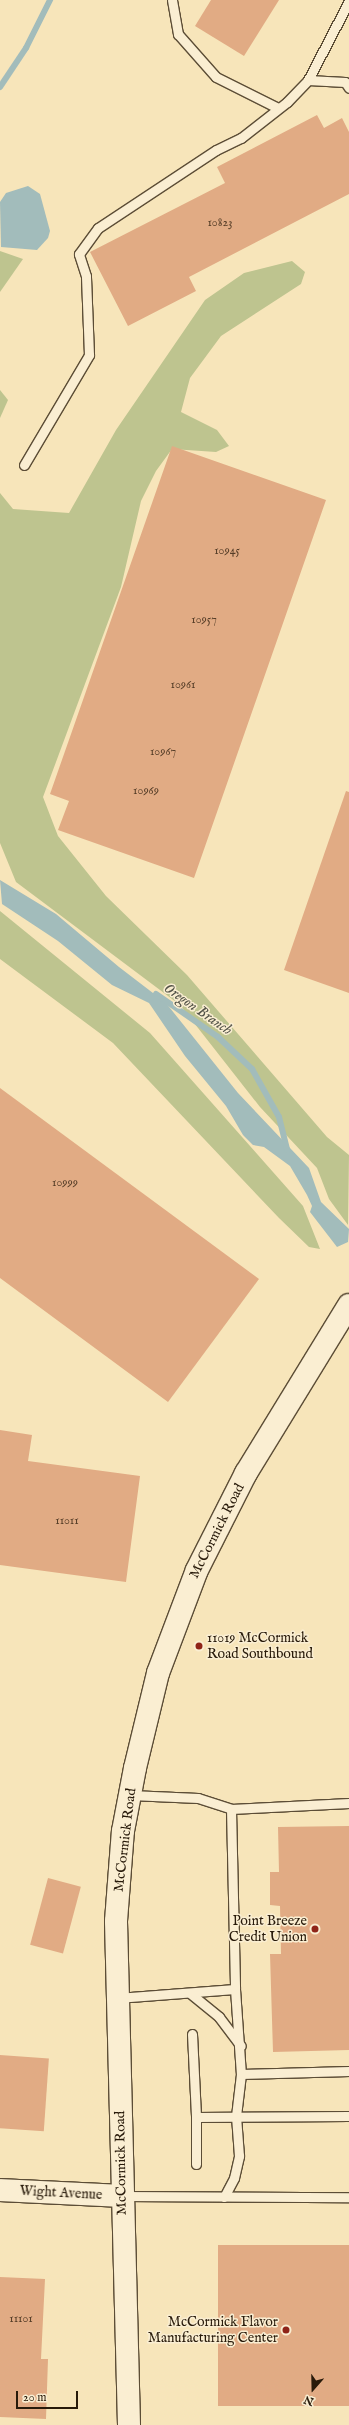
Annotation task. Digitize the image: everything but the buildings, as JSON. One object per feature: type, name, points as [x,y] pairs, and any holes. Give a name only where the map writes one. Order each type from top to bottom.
[{"type":"main road","name":"McCormick Road","points":[[129,2425],[116,1921],[119,1870],[129,1795],[158,1672],[196,1570],[246,1473],[349,1305]]},
{"type":"main road","name":"Wight Avenue","points":[[0,2190],[122,2196]]},
{"type":"lane","points":[[172,0],[178,34],[216,77],[278,108]]},
{"type":"lane","points":[[24,465],[89,355],[86,276],[78,254],[98,228],[216,150],[241,138],[278,108],[308,80],[349,1]]},
{"type":"lane","points":[[308,80],[344,82],[349,88]]},
{"type":"lane","points":[[129,1795],[198,1798],[231,1808],[349,1803]]},
{"type":"lane","points":[[224,2197],[234,2178],[239,2156],[236,2116],[241,2074],[241,2046],[235,1989],[231,1808]]},
{"type":"lane","points":[[117,1998],[191,1994],[235,1989]]},
{"type":"lane","points":[[191,1994],[219,2017],[241,2046]]},
{"type":"lane","points":[[192,2034],[196,2117],[196,2164]]},
{"type":"lane","points":[[241,2074],[349,2071]]},
{"type":"lane","points":[[196,2117],[349,2116]]},
{"type":"lane","points":[[122,2196],[349,2197]]},
{"type":"green space","points":[[0,251],[23,259],[0,292]]},
{"type":"green space","points":[[292,261],[305,272],[301,284],[221,336],[190,378],[181,412],[217,430],[229,446],[216,452],[172,449],[156,471],[141,501],[121,587],[43,797],[58,836],[106,896],[187,975],[327,1137],[349,1155],[348,1225],[329,1199],[317,1168],[260,1107],[180,1005],[16,882],[0,843],[0,493],[13,509],[69,513],[116,430],[205,300],[244,273]]},
{"type":"green space","points":[[0,390],[8,400],[0,418]]},
{"type":"green space","points":[[0,911],[150,1033],[303,1206],[320,1249],[309,1247],[279,1218],[113,1043],[0,959]]},
{"type":"water","points":[[28,186],[40,194],[50,231],[48,238],[37,250],[1,247],[0,202],[6,193]]},
{"type":"water","name":"Oregon Branch","points":[[0,880],[56,914],[119,967],[166,1003],[238,1093],[309,1168],[321,1202],[349,1229],[348,1242],[337,1247],[310,1212],[312,1206],[290,1166],[264,1147],[253,1145],[243,1135],[226,1106],[185,1056],[149,1003],[112,985],[58,941],[2,904]]},
{"type":"waterway","points":[[0,87],[26,48],[50,0]]},
{"type":"waterway","name":"Oregon Branch","points":[[156,994],[218,1037],[252,1069],[279,1117],[287,1150]]},
{"type":"place","name":"11019 McCormick Road Southbound","points":[[199,1646]]},
{"type":"place","name":"Point Breeze Credit Union","points":[[315,1929]]},
{"type":"place","name":"McCormick Flavor Manufacturing Center","points":[[286,2330]]}]
